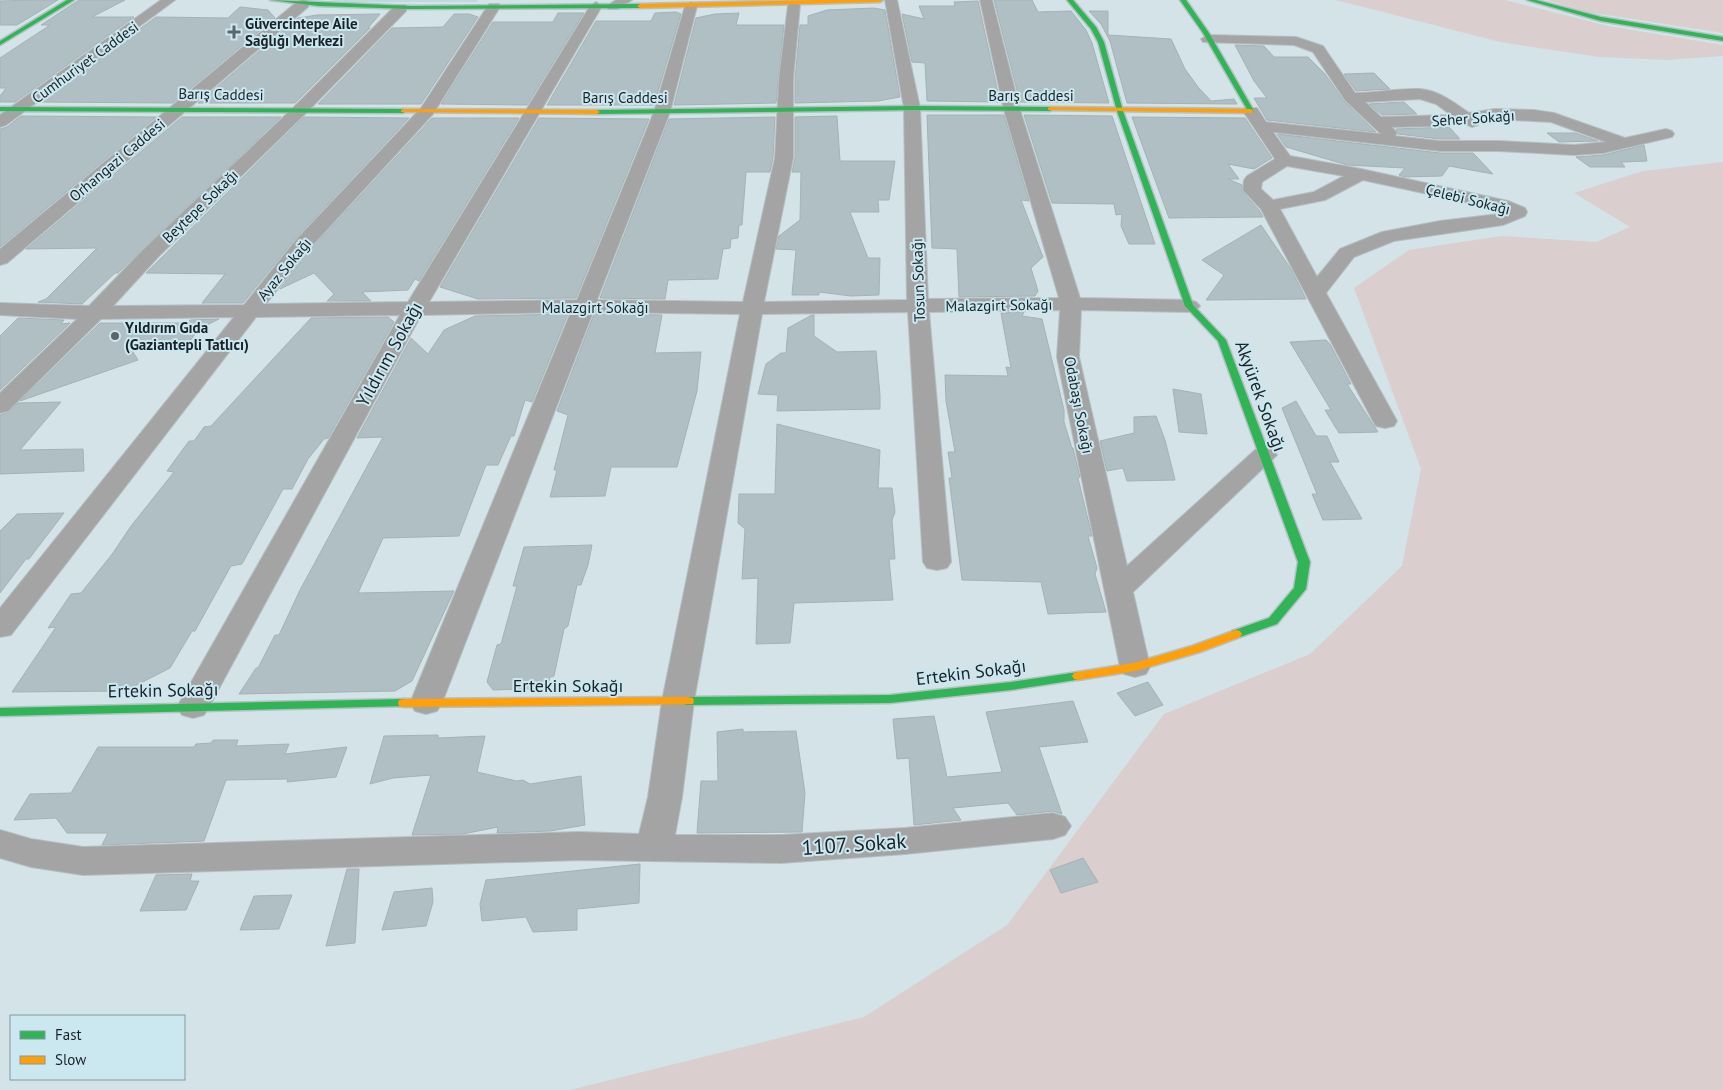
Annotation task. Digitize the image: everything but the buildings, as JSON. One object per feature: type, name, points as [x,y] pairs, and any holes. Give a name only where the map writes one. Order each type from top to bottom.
[{"type":"street","points":[[0,43],[71,0]]},
{"type":"street","name":"Cumhuriyet Caddesi","points":[[0,122],[22,108],[169,0]]},
{"type":"street","points":[[273,0],[303,4],[401,8],[495,4],[605,6],[794,5],[880,0]]},
{"type":"street","points":[[605,6],[626,0]]},
{"type":"street","name":"Tosun Sokağı","points":[[891,0],[912,108],[918,306],[937,562]]},
{"type":"street","name":"Odabaşı Sokağı","points":[[986,0],[1012,110],[1071,304],[1068,357],[1135,666]]},
{"type":"street","name":"Akyürek Sokağı","points":[[1070,0],[1094,28],[1100,42],[1120,110],[1189,306],[1222,340],[1304,562],[1300,589],[1273,621],[1196,649],[1135,666]]},
{"type":"street","points":[[1183,0],[1206,32],[1208,39],[1251,111],[1284,160],[1253,180],[1252,190],[1269,206],[1385,421]]},
{"type":"street","points":[[1530,0],[1572,13],[1723,39]]},
{"type":"street","name":"Orhangazi Caddesi","points":[[0,259],[303,4]]},
{"type":"street","name":"Ayaz Sokağı","points":[[0,628],[303,244],[427,111],[495,4]]},
{"type":"street","points":[[654,848],[665,797],[678,701],[734,415],[752,308],[784,158],[786,80],[794,5]]},
{"type":"street","name":"Yıldırım Sokağı","points":[[193,707],[414,308],[533,112],[605,6]]},
{"type":"street","points":[[426,703],[662,112],[691,6]]},
{"type":"street","name":"Beytepe Sokağı","points":[[0,406],[95,313],[151,253],[300,110],[401,8]]},
{"type":"street","points":[[1208,39],[1296,41],[1318,49],[1350,97],[1375,122],[1398,140]]},
{"type":"street","points":[[1390,80],[1406,95]]},
{"type":"street","points":[[1350,97],[1421,94],[1441,101],[1465,118],[1482,127],[1499,146]]},
{"type":"street","name":"Barış Caddesi","points":[[0,109],[662,112],[912,108],[1251,111]]},
{"type":"street","name":"Seher Sokağı","points":[[1375,122],[1442,121],[1495,114],[1534,115],[1554,118],[1626,144]]},
{"type":"street","points":[[1261,126],[1440,146],[1499,146],[1574,150],[1604,148],[1666,134]]},
{"type":"street","name":"Çelebi Sokağı","points":[[1284,160],[1361,174],[1508,206],[1518,212],[1503,219],[1389,236],[1347,253],[1316,292]]},
{"type":"street","points":[[1269,206],[1318,196],[1361,174]]},
{"type":"street","name":"Malazgirt Sokağı","points":[[0,309],[95,313],[583,306],[752,308],[1071,304],[1189,306]]},
{"type":"street","points":[[1118,590],[1264,455]]},
{"type":"street","name":"Ertekin Sokağı","points":[[0,712],[426,703],[890,699],[1011,686],[1135,666]]},
{"type":"street","name":"1107. Sokak","points":[[0,844],[31,853],[83,861],[580,846],[781,849],[905,841],[1053,826]]},
{"type":"shaded area","points":[[328,0],[478,0],[477,2],[348,2]]},
{"type":"shaded area","points":[[1336,0],[1505,0],[1608,26],[1723,45],[1723,56],[1666,60],[1599,57],[1500,42]]},
{"type":"shaded area","points":[[1547,0],[1723,0],[1723,33],[1587,12]]},
{"type":"shaded area","points":[[1723,162],[1723,1090],[570,1090],[864,1017],[1007,925],[1164,714],[1310,654],[1402,566],[1421,469],[1354,288],[1409,250],[1501,236],[1596,242],[1630,227],[1574,193],[1643,171]]},
{"type":"traffic: fast","points":[[0,43],[71,0]]},
{"type":"traffic: fast","points":[[273,0],[365,7],[411,8],[640,6]]},
{"type":"traffic: fast","points":[[1070,0],[1094,28],[1101,42],[1120,111],[1189,306],[1222,340],[1304,562],[1300,589],[1273,621],[1236,634]]},
{"type":"traffic: fast","points":[[1183,0],[1206,33],[1251,111]]},
{"type":"traffic: fast","points":[[1530,0],[1601,19],[1723,39]]},
{"type":"traffic: fast","points":[[597,112],[912,108],[1050,109]]},
{"type":"traffic: fast","points":[[0,109],[403,111]]},
{"type":"traffic: fast","points":[[688,701],[890,699],[1011,686],[1078,676]]},
{"type":"traffic: fast","points":[[0,712],[404,703]]},
{"type":"traffic: slow","points":[[640,6],[880,0]]},
{"type":"traffic: slow","points":[[1050,109],[1251,111]]},
{"type":"traffic: slow","points":[[403,111],[597,112]]},
{"type":"traffic: slow","points":[[1078,676],[1135,667],[1196,649],[1236,634]]},
{"type":"traffic: slow","points":[[404,703],[688,701]]},
{"type":"place","name":"Güvercintepe Aile Sağlığı Merkezi","points":[[234,32]]},
{"type":"place","name":"Yıldırım Gıda (Gaziantepli Tatlıcı)","points":[[115,336]]}]
